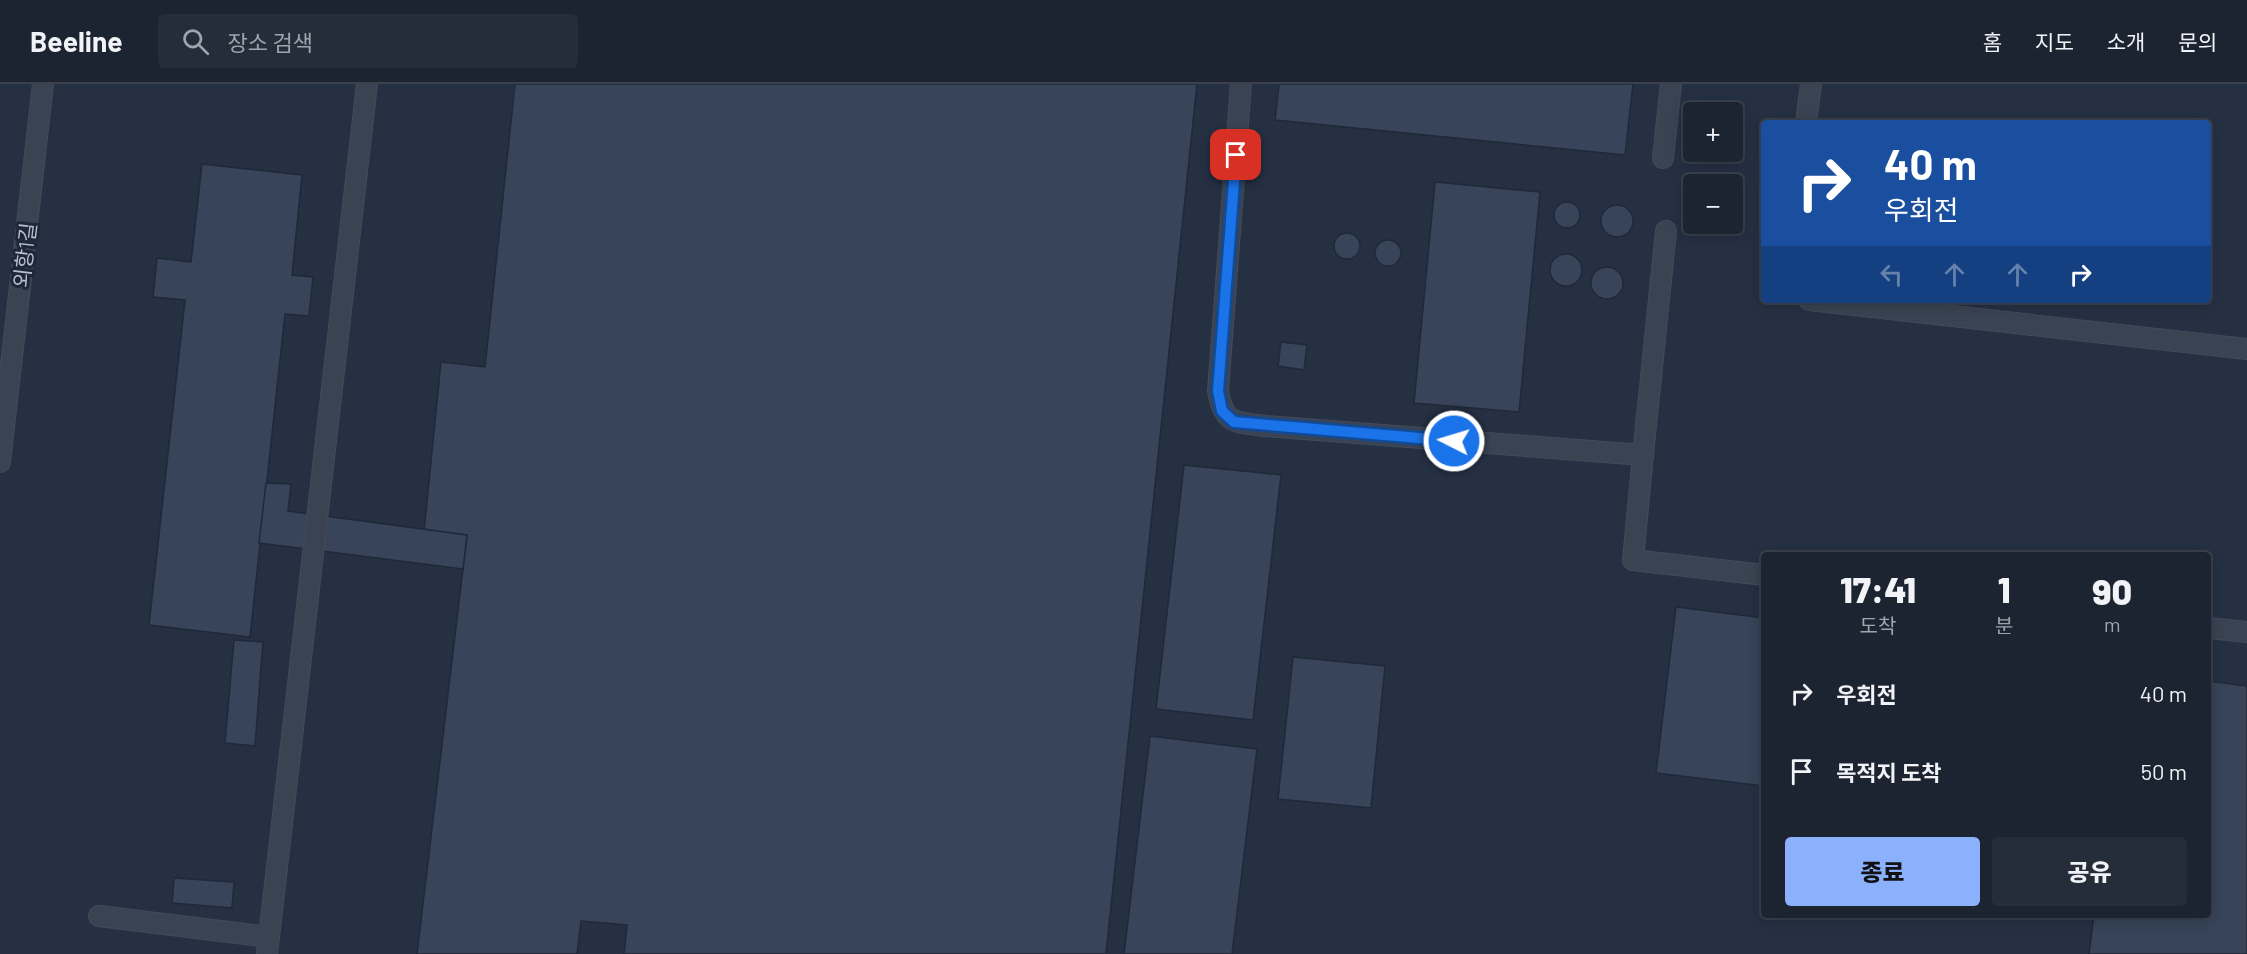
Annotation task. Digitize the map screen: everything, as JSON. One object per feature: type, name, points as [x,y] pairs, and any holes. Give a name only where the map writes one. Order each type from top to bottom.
[{"type":"lane","name":"외항1길","points":[[0,462],[44,84]]},
{"type":"lane","points":[[99,916],[268,945],[367,84]]},
{"type":"lane","points":[[1241,84],[1218,391],[1222,411],[1234,422],[1265,426],[1643,455]]},
{"type":"lane","points":[[1663,158],[1671,84]]},
{"type":"lane","points":[[1806,120],[1811,84]]},
{"type":"lane","points":[[1666,231],[1633,560],[1761,575]]},
{"type":"lane","points":[[1836,303],[2247,349]]},
{"type":"lane","points":[[2211,628],[2247,632]]},
{"type":"building","points":[[515,84],[1197,84],[1106,954],[624,954],[627,925],[581,921],[577,954],[417,954],[467,535],[424,531],[441,362],[485,367]]},
{"type":"building","points":[[1279,84],[1633,84],[1625,155],[1275,120]]},
{"type":"building","points":[[202,164],[302,175],[292,275],[313,277],[309,316],[285,314],[250,637],[149,625],[185,300],[153,297],[157,258],[191,262]]},
{"type":"building","points":[[1435,182],[1540,192],[1519,412],[1414,403]]},
{"type":"building","points":[[1567,202],[1576,206],[1580,215],[1576,224],[1567,228],[1558,224],[1554,215],[1558,206]]},
{"type":"building","points":[[1617,205],[1628,210],[1633,221],[1628,232],[1617,237],[1606,232],[1601,221],[1606,210]]},
{"type":"building","points":[[1347,233],[1356,237],[1360,246],[1356,255],[1347,259],[1338,255],[1334,246],[1338,237]]},
{"type":"building","points":[[1388,240],[1397,244],[1401,253],[1397,262],[1388,266],[1379,262],[1375,253],[1379,244]]},
{"type":"building","points":[[1566,254],[1577,259],[1582,270],[1577,281],[1566,286],[1555,281],[1550,270],[1555,259]]},
{"type":"building","points":[[1607,267],[1618,272],[1623,283],[1618,294],[1607,299],[1596,294],[1591,283],[1596,272]]},
{"type":"building","points":[[1281,342],[1307,345],[1304,370],[1278,366]]},
{"type":"building","points":[[1184,465],[1281,475],[1253,720],[1156,709]]},
{"type":"building","points":[[266,483],[291,484],[288,511],[467,535],[463,569],[259,543]]},
{"type":"building","points":[[1676,607],[1761,618],[1761,786],[1656,773]]},
{"type":"building","points":[[234,640],[263,642],[255,746],[225,743]]},
{"type":"building","points":[[1293,657],[1385,666],[1371,808],[1278,799]]},
{"type":"building","points":[[2211,681],[2247,686],[2247,954],[2089,954],[2094,918],[2211,918]]},
{"type":"building","points":[[1150,736],[1257,749],[1232,954],[1124,954]]},
{"type":"building","points":[[174,878],[234,882],[232,908],[172,903]]},
{"type":"route","points":[[1236,155],[1218,391],[1222,411],[1234,422],[1454,441]]}]
